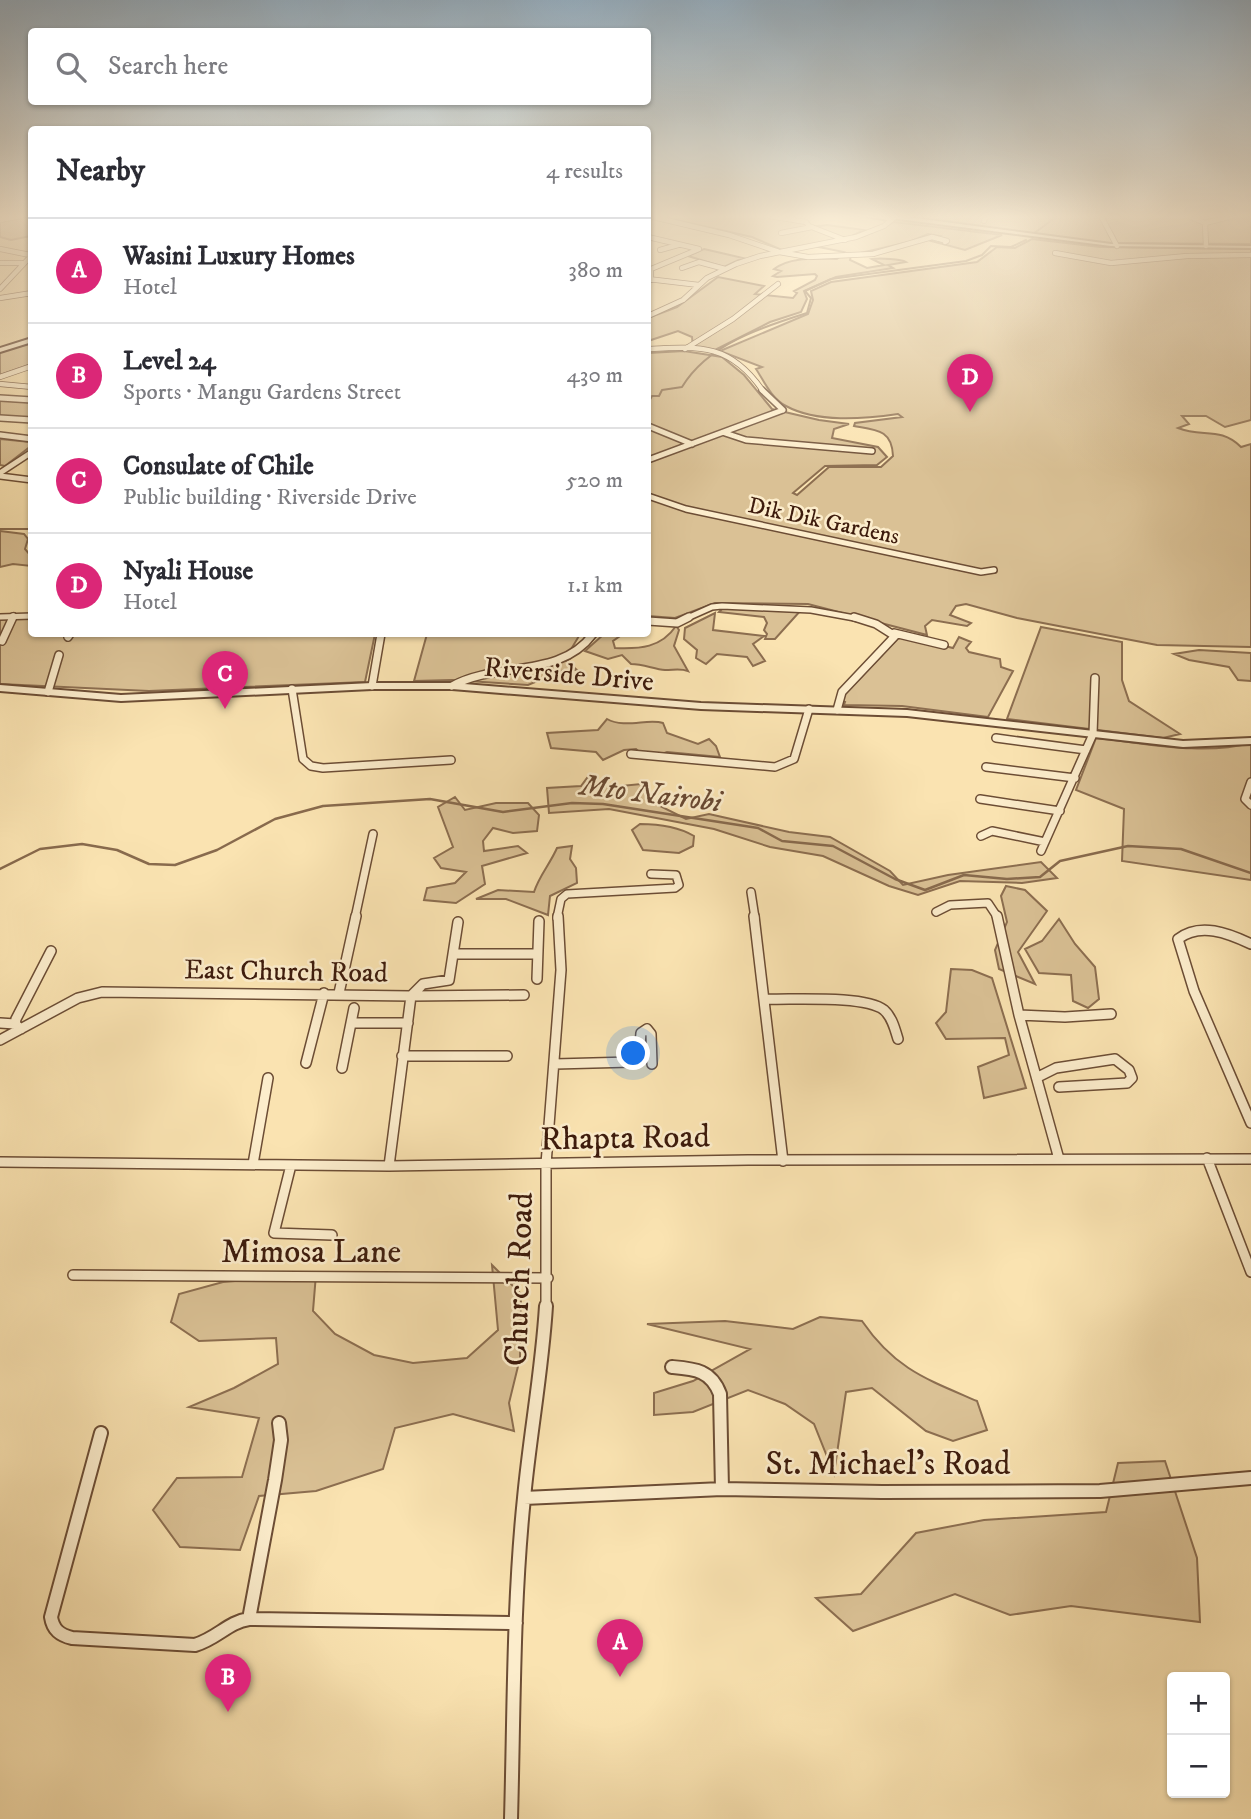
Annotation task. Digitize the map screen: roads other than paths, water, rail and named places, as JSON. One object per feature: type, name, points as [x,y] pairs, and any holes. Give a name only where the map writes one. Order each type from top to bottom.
[{"type":"main road","points":[[0,350],[28,341]]},
{"type":"street","points":[[651,315],[681,301]]},
{"type":"street","points":[[685,349],[757,301]]},
{"type":"street","points":[[651,349],[708,352],[742,364],[766,397],[783,410],[651,459]]},
{"type":"street","points":[[0,377],[28,367]]},
{"type":"street","points":[[0,384],[28,387]]},
{"type":"street","points":[[0,398],[28,400]]},
{"type":"street","points":[[0,418],[28,420]]},
{"type":"street","points":[[651,427],[692,444]]},
{"type":"street","points":[[725,433],[746,440],[838,446],[872,452]]},
{"type":"street","points":[[0,435],[28,438]]},
{"type":"street","points":[[776,454],[779,442]]},
{"type":"street","points":[[0,475],[28,455]]},
{"type":"street","points":[[0,475],[28,479]]},
{"type":"street","name":"Dik Dik Gardens","points":[[651,497],[686,509],[981,572],[993,570]]},
{"type":"street","points":[[651,501],[655,499]]},
{"type":"street","points":[[651,621],[677,622],[722,606],[796,607],[862,621],[894,633],[944,645]]},
{"type":"street","points":[[2,641],[14,616]]},
{"type":"street","points":[[0,617],[28,616]]},
{"type":"street","points":[[837,710],[842,692],[895,636],[894,633]]},
{"type":"street","points":[[372,685],[380,637]]},
{"type":"street","points":[[452,686],[466,678],[553,662],[588,643],[591,637]]},
{"type":"street","points":[[48,692],[60,655]]},
{"type":"street","points":[[1041,851],[1093,734],[1096,678]]},
{"type":"street","name":"Riverside Drive","points":[[0,688],[121,698],[372,685],[452,686],[701,706],[837,710],[983,720],[1183,744],[1251,741]]},
{"type":"street","points":[[292,689],[303,758],[311,766],[323,768],[451,760]]},
{"type":"street","points":[[631,754],[775,767],[794,759],[809,709]]},
{"type":"street","points":[[996,738],[1086,750]]},
{"type":"street","points":[[986,768],[1075,778]]},
{"type":"street","points":[[1251,782],[1245,799],[1251,805]]},
{"type":"street","points":[[981,799],[1060,811]]},
{"type":"street","points":[[981,836],[992,831],[1045,842]]},
{"type":"street","points":[[339,993],[373,834]]},
{"type":"street","name":"Church Road","points":[[511,1819],[516,1623],[524,1498],[543,1358],[548,1278],[547,1164],[561,970],[557,919],[561,899],[578,891],[675,888],[679,885],[676,875],[651,874]]},
{"type":"street","points":[[751,892],[766,999],[783,1160]]},
{"type":"street","points":[[936,912],[950,905],[988,903],[997,914],[1019,1015],[1059,1159]]},
{"type":"street","points":[[537,979],[539,921]]},
{"type":"street","points":[[411,996],[423,984],[448,981],[458,922]]},
{"type":"street","points":[[1251,944],[1227,933],[1202,930],[1187,933],[1178,940],[1194,991],[1251,1123]]},
{"type":"street","points":[[0,1023],[18,1026],[51,951]]},
{"type":"street","points":[[453,954],[537,954]]},
{"type":"street","name":"East Church Road","points":[[0,1040],[18,1026],[78,998],[102,992],[411,996],[389,1166]]},
{"type":"street","points":[[306,1063],[324,993]]},
{"type":"street","points":[[411,996],[524,996]]},
{"type":"street","points":[[766,999],[848,1001],[878,1006],[890,1018],[898,1039]]},
{"type":"street","points":[[342,1068],[354,1008]]},
{"type":"street","points":[[1019,1015],[1066,1017],[1111,1014]]},
{"type":"street","points":[[351,1024],[408,1023]]},
{"type":"street","points":[[555,1064],[631,1062],[639,1057],[641,1033],[647,1029],[652,1034],[652,1064]]},
{"type":"street","points":[[402,1056],[507,1056]]},
{"type":"street","points":[[1038,1077],[1056,1068],[1115,1059],[1129,1070],[1132,1078],[1127,1083],[1059,1087]]},
{"type":"street","points":[[253,1164],[268,1079]]},
{"type":"street","points":[[1207,1158],[1251,1272]]},
{"type":"street","name":"Rhapta Road","points":[[0,1162],[389,1166],[783,1160],[1251,1159]]},
{"type":"street","points":[[292,1165],[274,1233],[332,1235]]},
{"type":"street","name":"Mimosa Lane","points":[[73,1275],[548,1278]]},
{"type":"street","points":[[671,1367],[705,1372],[713,1376],[718,1386],[722,1429],[722,1489]]},
{"type":"street","points":[[249,1619],[275,1480],[281,1440],[279,1423]]},
{"type":"street","points":[[101,1433],[51,1617],[52,1626],[62,1636],[157,1645],[195,1645],[212,1640],[237,1621],[249,1619],[516,1623]]},
{"type":"street","name":"St. Michael's Road","points":[[524,1498],[722,1489],[882,1492],[1100,1491],[1251,1478]]},
{"type":"waterway","points":[[651,398],[659,396],[662,390],[682,387],[706,359],[737,339],[807,313],[810,301]]},
{"type":"waterway","points":[[0,529],[28,529]]},
{"type":"waterway","name":"Mto Nairobi","points":[[0,869],[40,849],[82,844],[117,850],[149,864],[175,865],[217,850],[275,819],[323,806],[430,799],[503,812],[572,803],[603,804],[758,828],[782,841],[833,846],[895,879],[925,890],[964,875],[1007,879],[1040,877],[1060,861],[1128,846],[1181,849],[1251,873]]},
{"type":"place","name":"Nyali House","points":[[970,412]]},
{"type":"place","name":"Consulate of Chile","points":[[225,709]]},
{"type":"place","name":"Wasini Luxury Homes","points":[[620,1677]]},
{"type":"place","name":"Level 24","points":[[228,1712]]}]
